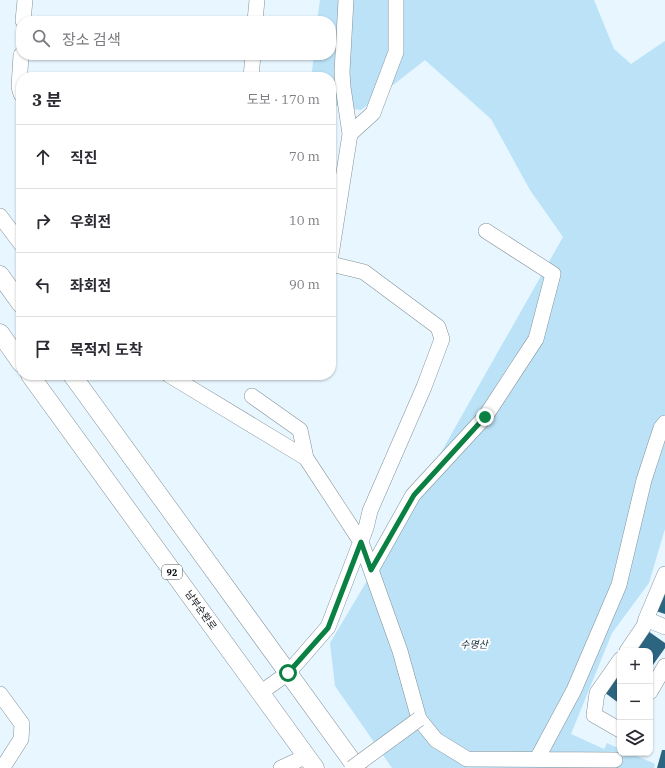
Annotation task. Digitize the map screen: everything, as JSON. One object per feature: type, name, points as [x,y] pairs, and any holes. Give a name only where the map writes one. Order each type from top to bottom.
[{"type":"main road","points":[[0,275],[16,297]]},
{"type":"main road","points":[[0,333],[16,356]]},
{"type":"main road","name":"남부순환로","points":[[34,380],[311,762]]},
{"type":"main road","points":[[76,380],[357,768]]},
{"type":"lane","points":[[23,16],[24,0]]},
{"type":"lane","points":[[255,16],[257,0]]},
{"type":"lane","points":[[336,223],[350,134],[342,72],[346,0]]},
{"type":"lane","points":[[350,134],[372,113],[396,52],[396,0]]},
{"type":"lane","points":[[20,72],[21,60]]},
{"type":"lane","points":[[251,72],[253,60]]},
{"type":"lane","points":[[0,216],[16,237]]},
{"type":"lane","points":[[371,570],[414,495],[485,417],[536,339],[553,274],[486,232]]},
{"type":"lane","points":[[260,693],[288,673],[328,628],[361,542],[370,511],[424,387],[442,339],[438,327],[364,272],[336,265]]},
{"type":"lane","points":[[177,380],[306,458]]},
{"type":"lane","points":[[252,396],[300,430],[306,458],[361,542],[400,651],[418,719],[436,740],[467,759],[615,760]]},
{"type":"lane","points":[[537,759],[574,690],[619,585],[644,480],[661,428],[665,423]]},
{"type":"lane","points":[[629,648],[644,626],[665,574]]},
{"type":"lane","points":[[646,619],[665,627]]},
{"type":"lane","points":[[617,664],[597,693],[594,715],[617,728]]},
{"type":"lane","points":[[653,687],[665,666]]},
{"type":"lane","points":[[0,694],[22,724],[22,739],[5,764],[0,766]]},
{"type":"lane","points":[[352,768],[418,719]]},
{"type":"lane","points":[[281,768],[311,762]]},
{"type":"green space","name":"수명산","points":[[320,0],[594,0],[614,49],[631,64],[665,41],[665,529],[649,583],[612,633],[571,734],[604,749],[607,743],[617,748],[617,756],[637,756],[655,764],[654,768],[392,768],[335,686],[330,643],[392,539],[563,237],[530,190],[491,119],[425,60],[361,110],[336,106],[336,72],[312,71],[313,60],[336,60],[336,16],[318,16]]},
{"type":"building","points":[[665,588],[665,614],[656,611]]},
{"type":"building","points":[[648,631],[665,643],[665,648],[653,665],[653,648],[635,648]]},
{"type":"building","points":[[617,674],[617,702],[604,692]]},
{"type":"building","points":[[662,750],[665,750],[665,768],[657,768]]},
{"type":"route","points":[[288,673],[328,628],[361,542],[371,570],[414,495],[485,417]]}]
